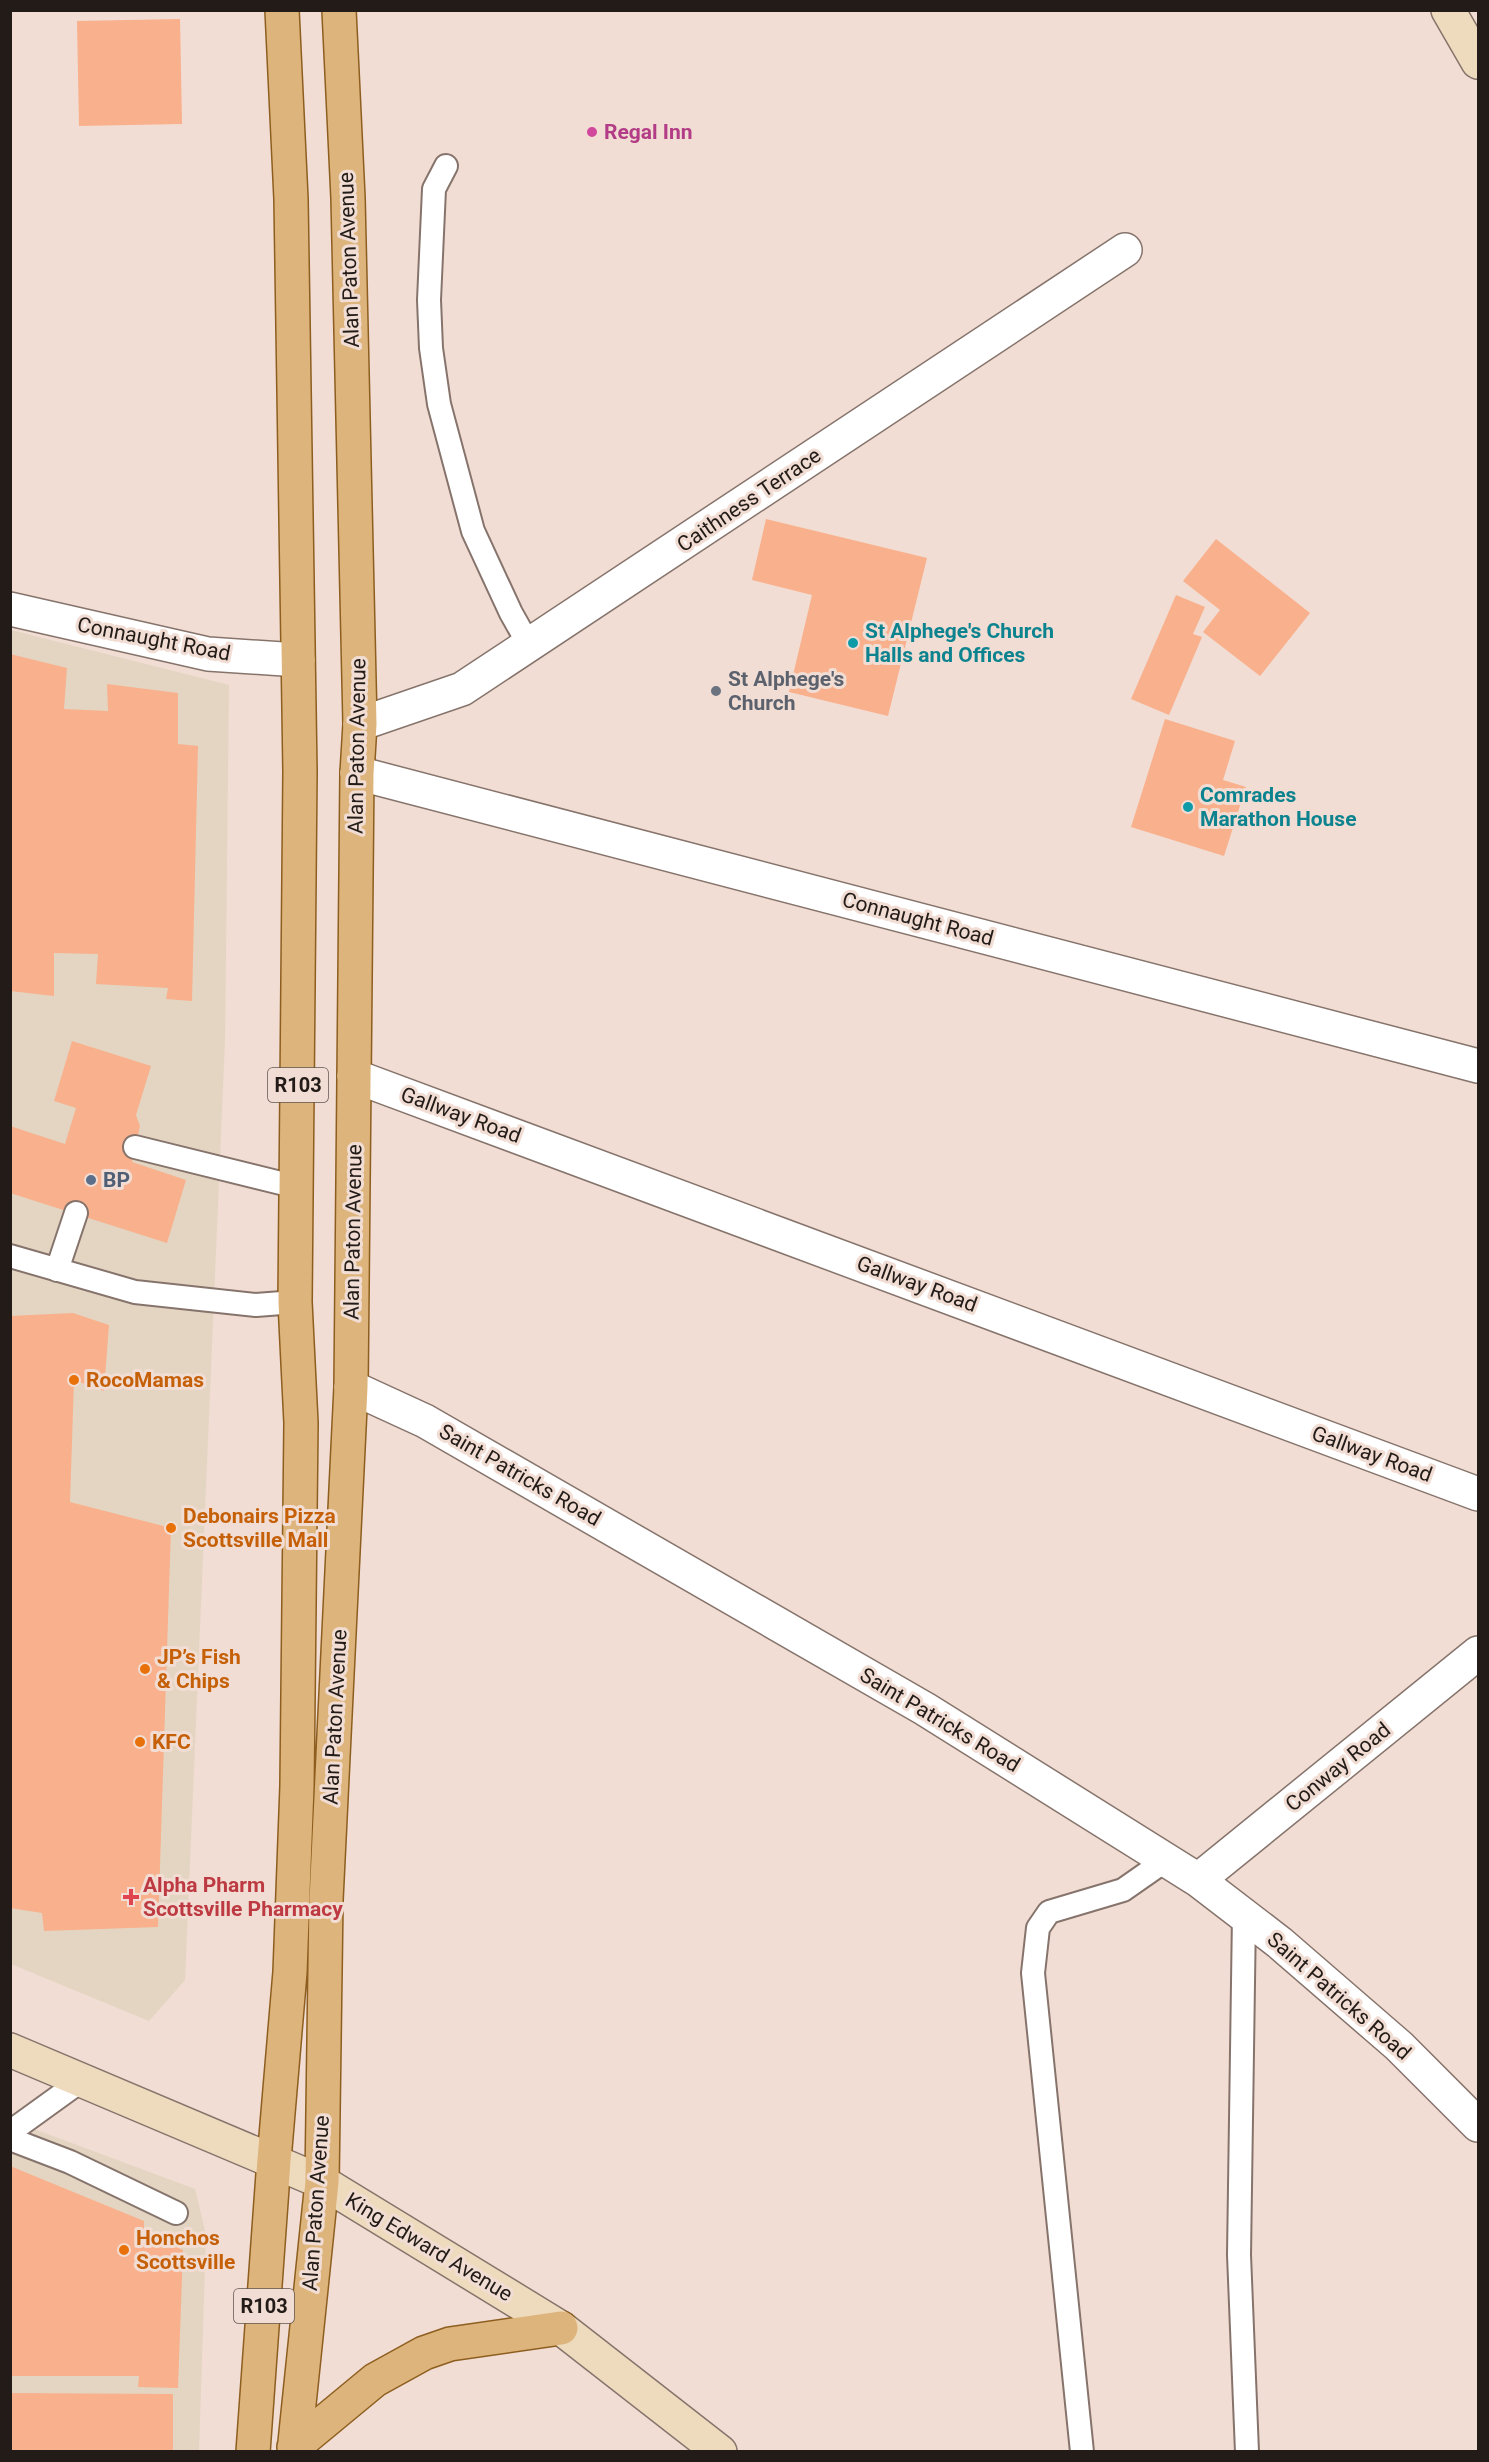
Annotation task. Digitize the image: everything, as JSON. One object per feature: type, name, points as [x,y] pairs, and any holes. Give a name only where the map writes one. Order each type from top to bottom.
[{"type":"main road","name":"Alan Paton Avenue","points":[[253,2451],[290,1972],[297,1786],[301,1423],[295,1302],[300,772],[291,211],[282,10]]},
{"type":"main road","name":"Alan Paton Avenue","points":[[294,2449],[322,2182],[326,1900],[351,1387],[357,773],[360,724],[348,198],[339,10]]},
{"type":"main road","points":[[294,2449],[375,2380],[424,2353],[450,2344],[561,2328]]},
{"type":"street","points":[[1448,10],[1479,62]]},
{"type":"street","name":"Caithness Terrace","points":[[360,724],[462,689],[1125,250]]},
{"type":"street","name":"Connaught Road","points":[[10,609],[208,654],[298,660]]},
{"type":"street","name":"Connaught Road","points":[[357,773],[1479,1066]]},
{"type":"street","name":"Gallway Road","points":[[354,1076],[1479,1494]]},
{"type":"street","name":"Saint Patricks Road","points":[[351,1387],[435,1427],[914,1703],[1198,1880],[1280,1943],[1399,2046],[1479,2125]]},
{"type":"street","name":"Conway Road","points":[[1198,1880],[1479,1653]]},
{"type":"street","name":"King Edward Avenue","points":[[10,2049],[322,2182],[561,2328],[720,2451]]},
{"type":"lane","points":[[446,166],[434,189],[429,300],[431,348],[439,404],[473,531],[511,613],[529,645]]},
{"type":"lane","points":[[135,1147],[297,1187]]},
{"type":"lane","points":[[57,1270],[76,1213]]},
{"type":"lane","points":[[10,1256],[135,1292],[255,1305],[295,1302]]},
{"type":"lane","points":[[1082,2451],[1033,1973],[1035,1937],[1049,1912],[1123,1890],[1166,1860]]},
{"type":"lane","points":[[1244,1915],[1239,2255],[1247,2451]]},
{"type":"lane","points":[[10,2132],[82,2080]]},
{"type":"lane","points":[[10,2139],[70,2162],[176,2213]]},
{"type":"shaded area","points":[[11,630],[229,685],[225,1040],[185,1980],[149,2021],[11,1964]]},
{"type":"shaded area","points":[[10,2120],[195,2189],[206,2235],[199,2451],[11,2451]]},
{"type":"building","points":[[180,19],[182,124],[79,126],[77,21]]},
{"type":"building","name":"St Alphege's Church Halls and Offices","points":[[766,519],[927,558],[888,716],[789,692],[812,595],[752,580]]},
{"type":"building","points":[[1216,539],[1310,613],[1260,676],[1203,632],[1220,610],[1183,581]]},
{"type":"building","points":[[1176,595],[1205,607],[1193,634],[1202,637],[1169,715],[1131,699]]},
{"type":"building","points":[[10,654],[67,668],[64,709],[108,711],[107,684],[178,693],[178,744],[198,746],[192,1001],[166,999],[168,988],[96,984],[98,954],[54,953],[54,996],[10,991]]},
{"type":"building","name":"Comrades Marathon House","points":[[1165,719],[1235,741],[1223,780],[1246,787],[1224,856],[1131,827]]},
{"type":"building","points":[[72,1041],[151,1066],[136,1115],[140,1126],[132,1162],[186,1180],[167,1243],[10,1193],[10,1126],[65,1144],[76,1108],[54,1101]]},
{"type":"building","points":[[73,1313],[109,1325],[104,1391],[74,1380],[70,1502],[171,1528],[158,1927],[44,1931],[42,1913],[10,1908],[10,1316]]},
{"type":"building","points":[[10,2166],[144,2221],[144,2233],[183,2250],[178,2388],[138,2387],[139,2376],[10,2376]]},
{"type":"building","points":[[10,2393],[173,2394],[173,2452],[10,2452]]},
{"type":"place","name":"Regal Inn","points":[[592,132]]},
{"type":"place","name":"St Alphege's Church Halls and Offices","points":[[853,643]]},
{"type":"place","name":"St Alphege's Church","points":[[716,691]]},
{"type":"place","name":"Comrades Marathon House","points":[[1188,807]]},
{"type":"place","name":"BP","points":[[91,1180]]},
{"type":"place","name":"RocoMamas","points":[[74,1380]]},
{"type":"place","name":"Debonairs Pizza Scottsville Mall","points":[[171,1528]]},
{"type":"place","name":"JP’s Fish & Chips","points":[[145,1669]]},
{"type":"place","name":"KFC","points":[[140,1742]]},
{"type":"place","name":"Alpha Pharm Scottsville Pharmacy","points":[[131,1897]]},
{"type":"place","name":"Honchos Scottsville","points":[[124,2250]]}]
